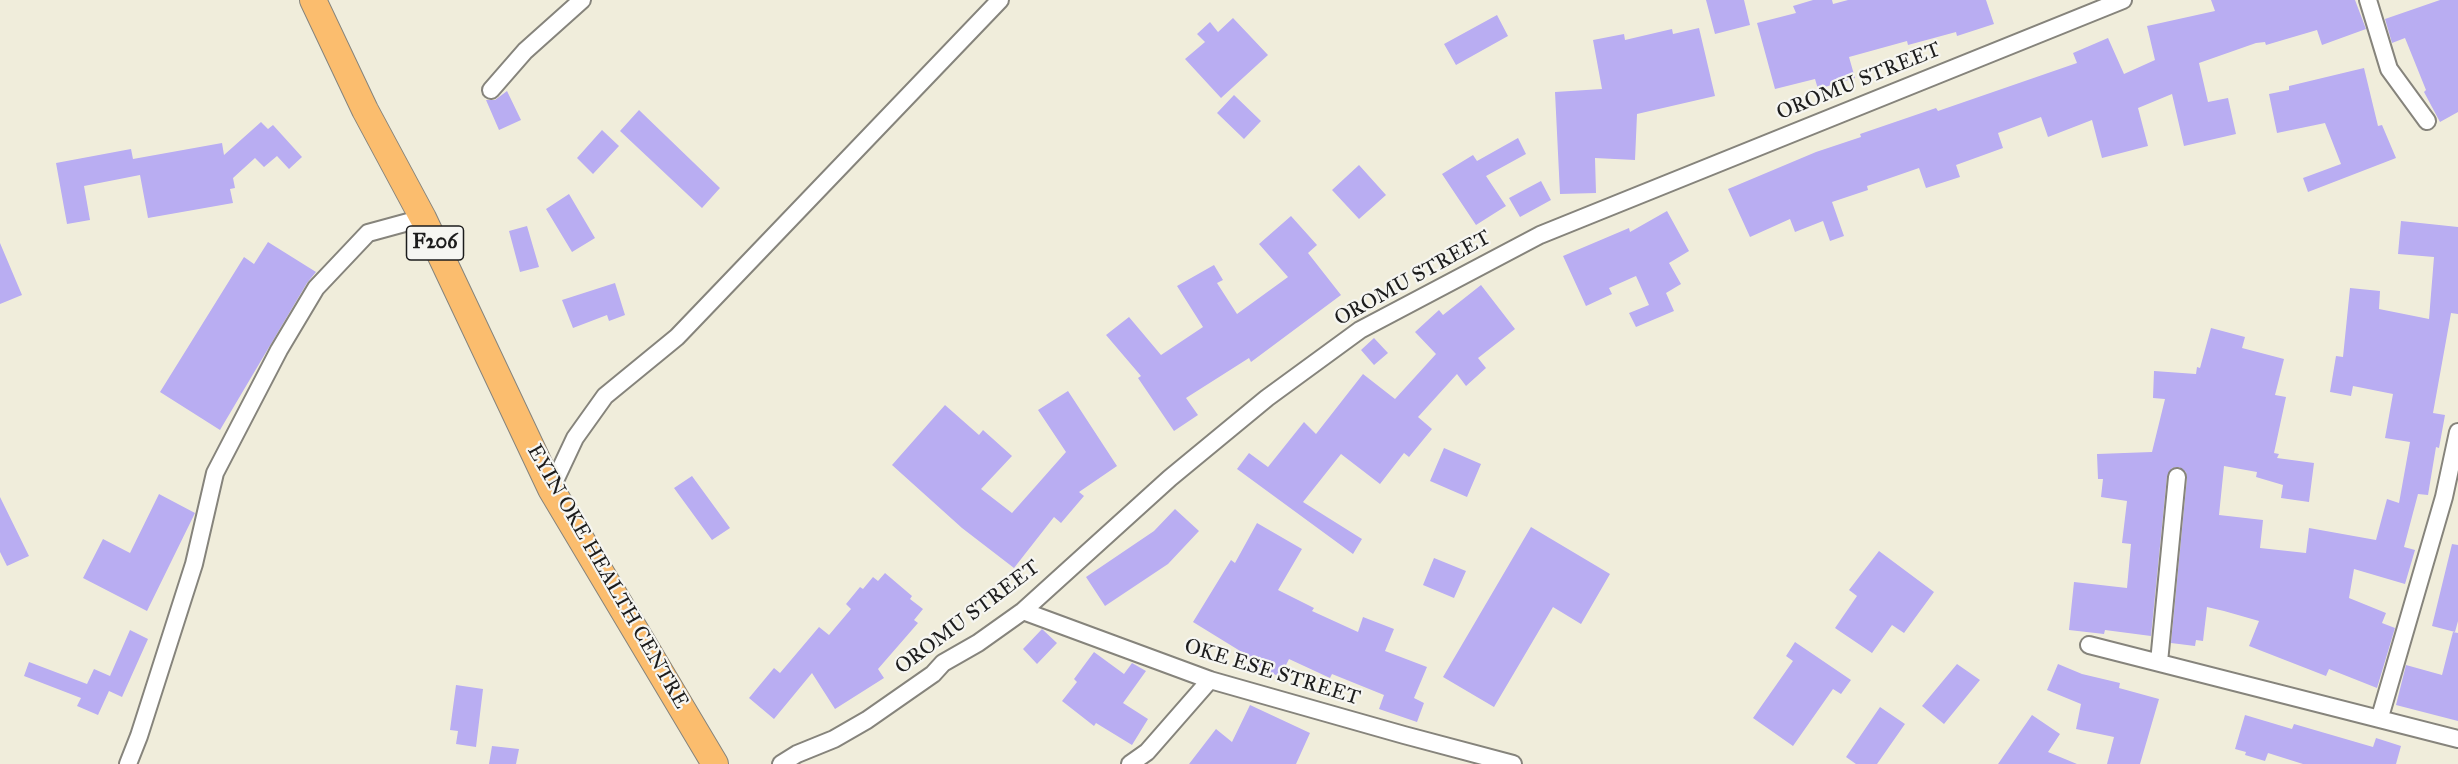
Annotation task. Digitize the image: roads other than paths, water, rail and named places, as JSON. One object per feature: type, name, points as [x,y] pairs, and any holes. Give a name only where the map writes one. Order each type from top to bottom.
[{"type":"main road","name":"EYIN OKE HEALTH CENTRE","points":[[313,0],[365,110],[423,218],[550,489],[715,764]]},
{"type":"street","points":[[490,90],[525,51],[582,0]]},
{"type":"street","points":[[550,489],[575,438],[605,396],[684,330],[1000,0]]},
{"type":"street","name":"OROMU STREET","points":[[781,764],[797,754],[834,739],[867,720],[933,674],[944,663],[978,643],[1023,611],[1170,478],[1268,398],[1360,330],[1540,235],[2123,0]]},
{"type":"street","points":[[2368,0],[2389,69],[2427,121]]},
{"type":"street","points":[[128,764],[194,564],[215,473],[279,350],[316,288],[368,233],[423,218]]},
{"type":"street","points":[[2380,717],[2444,497],[2458,432]]},
{"type":"street","points":[[2159,662],[2177,477]]},
{"type":"street","name":"OKE ESE STREET","points":[[1023,611],[1210,680],[1513,764]]},
{"type":"street","points":[[2089,645],[2380,717],[2458,739]]},
{"type":"street","points":[[1130,764],[1147,752],[1210,680]]}]
